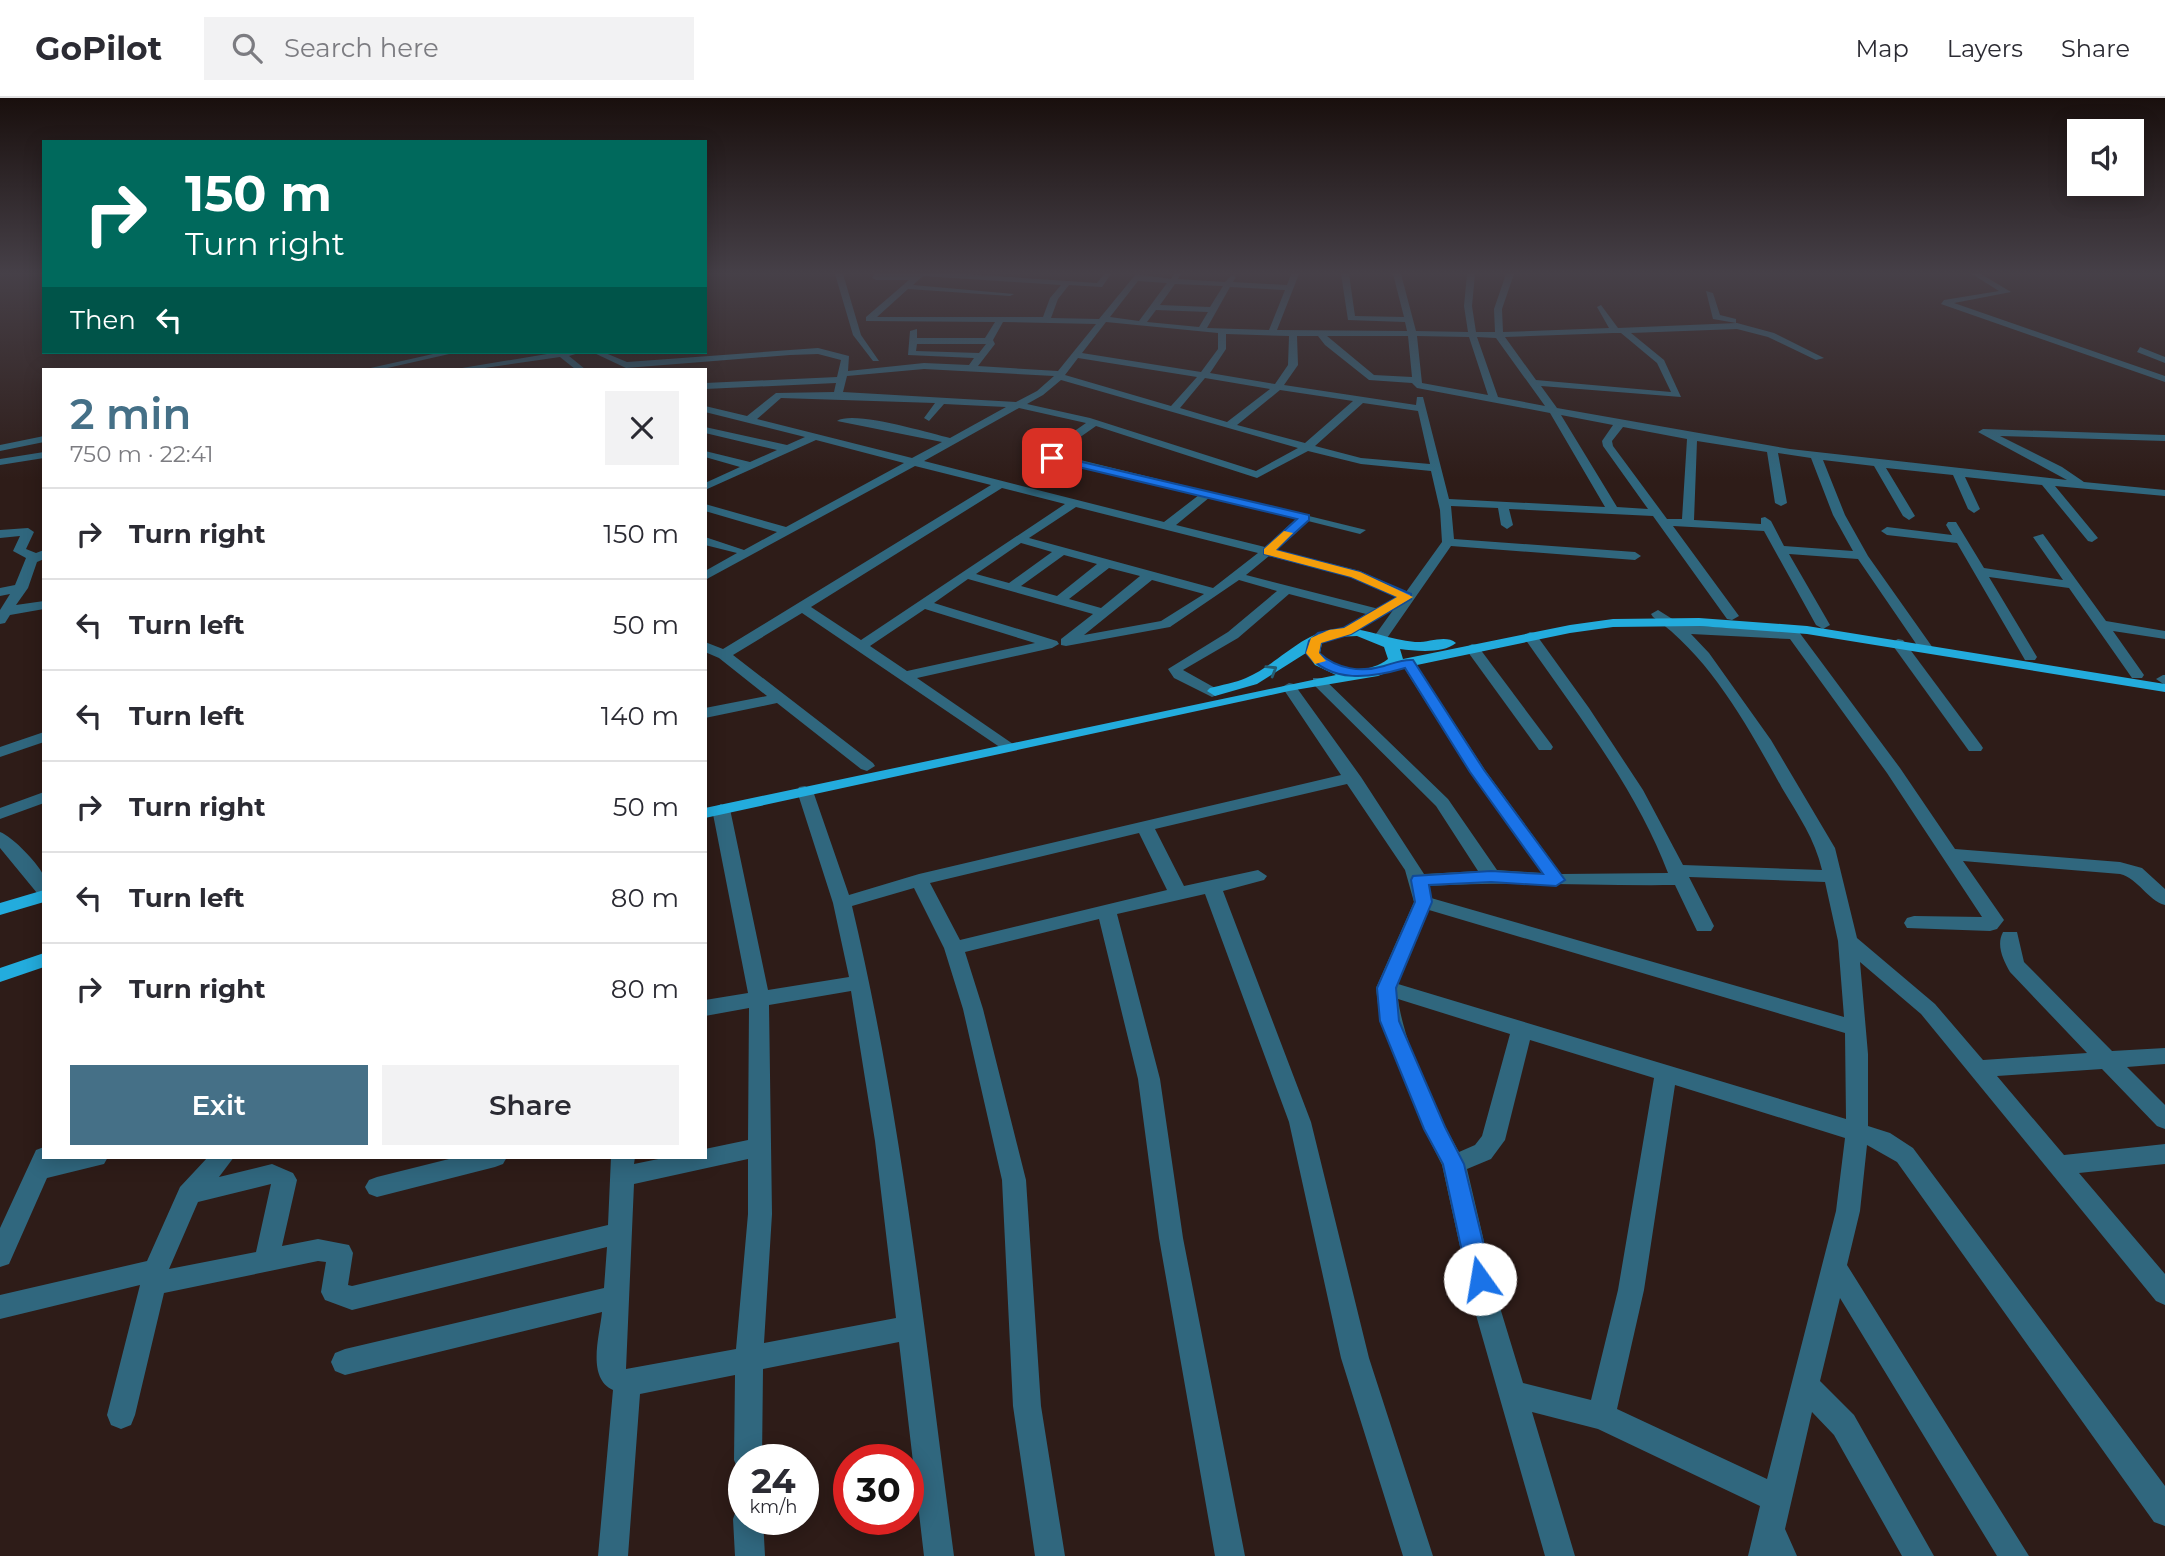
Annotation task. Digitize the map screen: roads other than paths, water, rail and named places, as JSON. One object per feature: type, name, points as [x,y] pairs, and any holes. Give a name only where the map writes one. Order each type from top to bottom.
[{"type":"main road","points":[[710,807],[804,791],[1213,692],[1252,681],[1315,641],[1334,633],[1347,632],[1385,641],[1441,645],[1604,615],[1669,621]]},
{"type":"main road","points":[[710,807],[867,766],[1002,743],[1384,669],[1530,636],[1613,623],[1732,616],[1789,628],[1898,643],[1923,643],[2030,657],[2164,682]]},
{"type":"main road","points":[[1789,628],[1823,625],[2164,682]]},
{"type":"main road","points":[[1315,641],[1312,653],[1326,666],[1351,673],[1384,669],[1396,656],[1385,641]]},
{"type":"main road","points":[[0,909],[41,894]]},
{"type":"main road","points":[[0,975],[42,960]]},
{"type":"street","points":[[863,342],[876,359],[895,370]]},
{"type":"street","points":[[912,342],[911,353],[981,356]]},
{"type":"street","points":[[971,368],[991,344],[990,342]]},
{"type":"street","points":[[707,575],[783,530],[1040,393],[1060,375],[1085,342]]},
{"type":"street","points":[[1174,409],[1206,375],[1222,349],[1222,342]]},
{"type":"street","points":[[1229,426],[1278,387],[1293,365],[1293,342]]},
{"type":"street","points":[[1330,342],[1372,378],[1417,382],[1692,436],[1816,456],[1958,474],[2159,493],[2165,502]]},
{"type":"street","points":[[1385,641],[1407,597],[1448,542],[1444,502],[1417,382],[1413,342]]},
{"type":"street","points":[[1474,342],[1494,399]]},
{"type":"street","points":[[1504,342],[1553,410],[1660,517],[1732,616]]},
{"type":"street","points":[[1535,383],[1678,395],[1661,362],[1635,342]]},
{"type":"street","points":[[1786,342],[1819,358]]},
{"type":"street","points":[[2059,342],[2165,379]]},
{"type":"street","points":[[2140,350],[2165,360]]},
{"type":"street","points":[[601,354],[626,365],[799,352],[840,354],[846,360],[876,359]]},
{"type":"street","points":[[376,368],[444,354]]},
{"type":"street","points":[[477,368],[508,366],[561,354],[579,368]]},
{"type":"street","points":[[1075,355],[1423,410]]},
{"type":"street","points":[[838,395],[846,360]]},
{"type":"street","points":[[707,392],[924,366],[1060,375],[1229,426],[1361,461],[1435,468]]},
{"type":"street","points":[[993,381],[1004,370]]},
{"type":"street","points":[[896,397],[903,386]]},
{"type":"street","points":[[749,420],[779,395],[896,397],[1018,405],[1094,423],[1257,475],[1307,447],[1360,400]]},
{"type":"street","points":[[929,418],[943,399]]},
{"type":"street","points":[[707,410],[1355,574],[1407,597]]},
{"type":"street","points":[[842,421],[871,423],[950,441]]},
{"type":"street","points":[[1594,451],[1607,441],[1620,422]]},
{"type":"street","points":[[1094,423],[1047,455],[1360,530]]},
{"type":"street","points":[[707,430],[788,449]]},
{"type":"street","points":[[2082,485],[2050,464],[1983,432],[2165,438]]},
{"type":"street","points":[[707,440],[722,433]]},
{"type":"street","points":[[707,486],[816,436]]},
{"type":"street","points":[[1688,523],[1692,436]]},
{"type":"street","points":[[0,448],[42,439]]},
{"type":"street","points":[[1772,449],[1781,503]]},
{"type":"street","points":[[1594,451],[1614,512]]},
{"type":"street","points":[[0,462],[42,455]]},
{"type":"street","points":[[707,455],[751,466]]},
{"type":"street","points":[[1816,456],[1839,515],[1862,556],[1923,643]]},
{"type":"street","points":[[1878,464],[1909,516]]},
{"type":"street","points":[[1958,474],[1974,509]]},
{"type":"street","points":[[707,478],[719,481]]},
{"type":"street","points":[[2046,482],[2092,538]]},
{"type":"street","points":[[724,655],[1002,483]]},
{"type":"street","points":[[1168,525],[1207,494]]},
{"type":"street","points":[[861,646],[1075,502]]},
{"type":"street","points":[[1444,502],[1614,512],[1688,523],[1767,525],[1823,625]]},
{"type":"street","points":[[1503,506],[1507,525]]},
{"type":"street","points":[[707,508],[783,530]]},
{"type":"street","points":[[906,676],[1059,643],[1165,624],[1215,593],[1268,551],[1305,517]]},
{"type":"street","points":[[1952,525],[2030,657]]},
{"type":"street","points":[[707,567],[783,530]]},
{"type":"street","points":[[1887,531],[1961,540]]},
{"type":"street","points":[[0,534],[28,532],[19,551],[40,555]]},
{"type":"street","points":[[2039,537],[2137,675]]},
{"type":"street","points":[[1019,540],[1215,593]]},
{"type":"street","points":[[707,542],[738,550]]},
{"type":"street","points":[[1448,542],[1634,556]]},
{"type":"street","points":[[1780,549],[1862,556]]},
{"type":"street","points":[[1011,587],[1062,551]]},
{"type":"street","points":[[4,616],[21,588],[30,560],[40,555]]},
{"type":"street","points":[[1059,601],[1107,564]]},
{"type":"street","points":[[1982,572],[2073,584]]},
{"type":"street","points":[[967,575],[1103,613]]},
{"type":"street","points":[[1059,643],[1103,613],[1150,575]]},
{"type":"street","points":[[1237,576],[1377,613]]},
{"type":"street","points":[[0,592],[21,588]]},
{"type":"street","points":[[1213,692],[1179,675],[1175,669],[1233,635],[1287,589]]},
{"type":"street","points":[[1347,632],[1407,597]]},
{"type":"street","points":[[923,604],[1059,643]]},
{"type":"street","points":[[4,616],[42,606]]},
{"type":"street","points":[[802,607],[1002,743]]},
{"type":"street","points":[[1669,621],[1789,628],[1951,853],[1994,920],[1990,924],[1914,923]]},
{"type":"street","points":[[1669,621],[1704,656],[1763,740],[1825,848],[1849,941],[1857,1132],[1848,1211],[1776,1498],[1771,1547]]},
{"type":"street","points":[[2102,625],[2165,635]]},
{"type":"street","points":[[1530,636],[1584,711],[1635,790],[1704,926]]},
{"type":"street","points":[[1898,643],[1975,748]]},
{"type":"street","points":[[707,647],[724,655],[867,766]]},
{"type":"street","points":[[1472,648],[1545,747]]},
{"type":"street","points":[[1408,663],[1478,772],[1556,880]]},
{"type":"street","points":[[1318,681],[1442,803],[1491,876]]},
{"type":"street","points":[[1289,687],[1353,777],[1421,891],[1854,1028]]},
{"type":"street","points":[[707,713],[780,698]]},
{"type":"street","points":[[0,752],[42,738]]},
{"type":"street","points":[[842,903],[919,880],[1353,777]]},
{"type":"street","points":[[804,791],[842,903],[860,982],[887,1141],[939,1556]]},
{"type":"street","points":[[0,814],[42,798]]},
{"type":"street","points":[[710,807],[759,998],[760,1214],[749,1360],[748,1444]]},
{"type":"street","points":[[1144,825],[1178,893]]},
{"type":"street","points":[[0,838],[18,855],[41,894]]},
{"type":"street","points":[[1951,853],[2120,868],[2136,872],[2165,899]]},
{"type":"street","points":[[1421,891],[1491,876],[1556,880],[1679,875],[1832,876]]},
{"type":"street","points":[[954,948],[1258,876]]},
{"type":"street","points":[[919,880],[954,948],[972,1009],[1014,1180],[1027,1406],[1050,1556]]},
{"type":"street","points":[[1212,887],[1300,1122],[1355,1358],[1418,1556]]},
{"type":"street","points":[[1421,891],[1387,988],[1390,1021],[1435,1129],[1454,1164],[1485,1301],[1560,1556]]},
{"type":"street","points":[[1106,910],[1149,1079],[1171,1238],[1230,1556]]},
{"type":"street","points":[[2010,937],[2012,958],[2017,967],[2165,1120]]},
{"type":"street","points":[[1849,941],[1928,1009],[2057,1165],[2154,1266],[2165,1293]]},
{"type":"street","points":[[707,1008],[860,982]]},
{"type":"street","points":[[1387,988],[1882,1140],[1905,1155],[2165,1511]]},
{"type":"street","points":[[1454,1164],[1483,1152],[1493,1140],[1522,1029]]},
{"type":"street","points":[[1978,1069],[2165,1056]]},
{"type":"street","points":[[1601,1416],[1631,1290],[1666,1072]]},
{"type":"street","points":[[707,1154],[758,1147]]},
{"type":"street","points":[[2057,1165],[2165,1154]]},
{"type":"street","points":[[0,1256],[41,1163],[78,1159]]},
{"type":"street","points":[[121,1415],[155,1277],[189,1194],[220,1159]]},
{"type":"street","points":[[377,1187],[487,1159]]},
{"type":"street","points":[[673,1159],[624,1166],[610,1370],[616,1378],[627,1383],[912,1327]]},
{"type":"street","points":[[189,1194],[272,1174],[285,1180],[266,1261]]},
{"type":"street","points":[[0,1307],[155,1277],[266,1261],[318,1250],[340,1253],[334,1292],[352,1298],[620,1233]]},
{"type":"street","points":[[1834,1266],[2014,1556]]},
{"type":"street","points":[[345,1362],[617,1297]]},
{"type":"street","points":[[613,1556],[627,1383]]},
{"type":"street","points":[[1804,1384],[1844,1425],[1919,1556]]},
{"type":"street","points":[[1513,1394],[1601,1416],[1776,1498]]},
{"type":"street","points":[[749,1535],[750,1556]]}]
